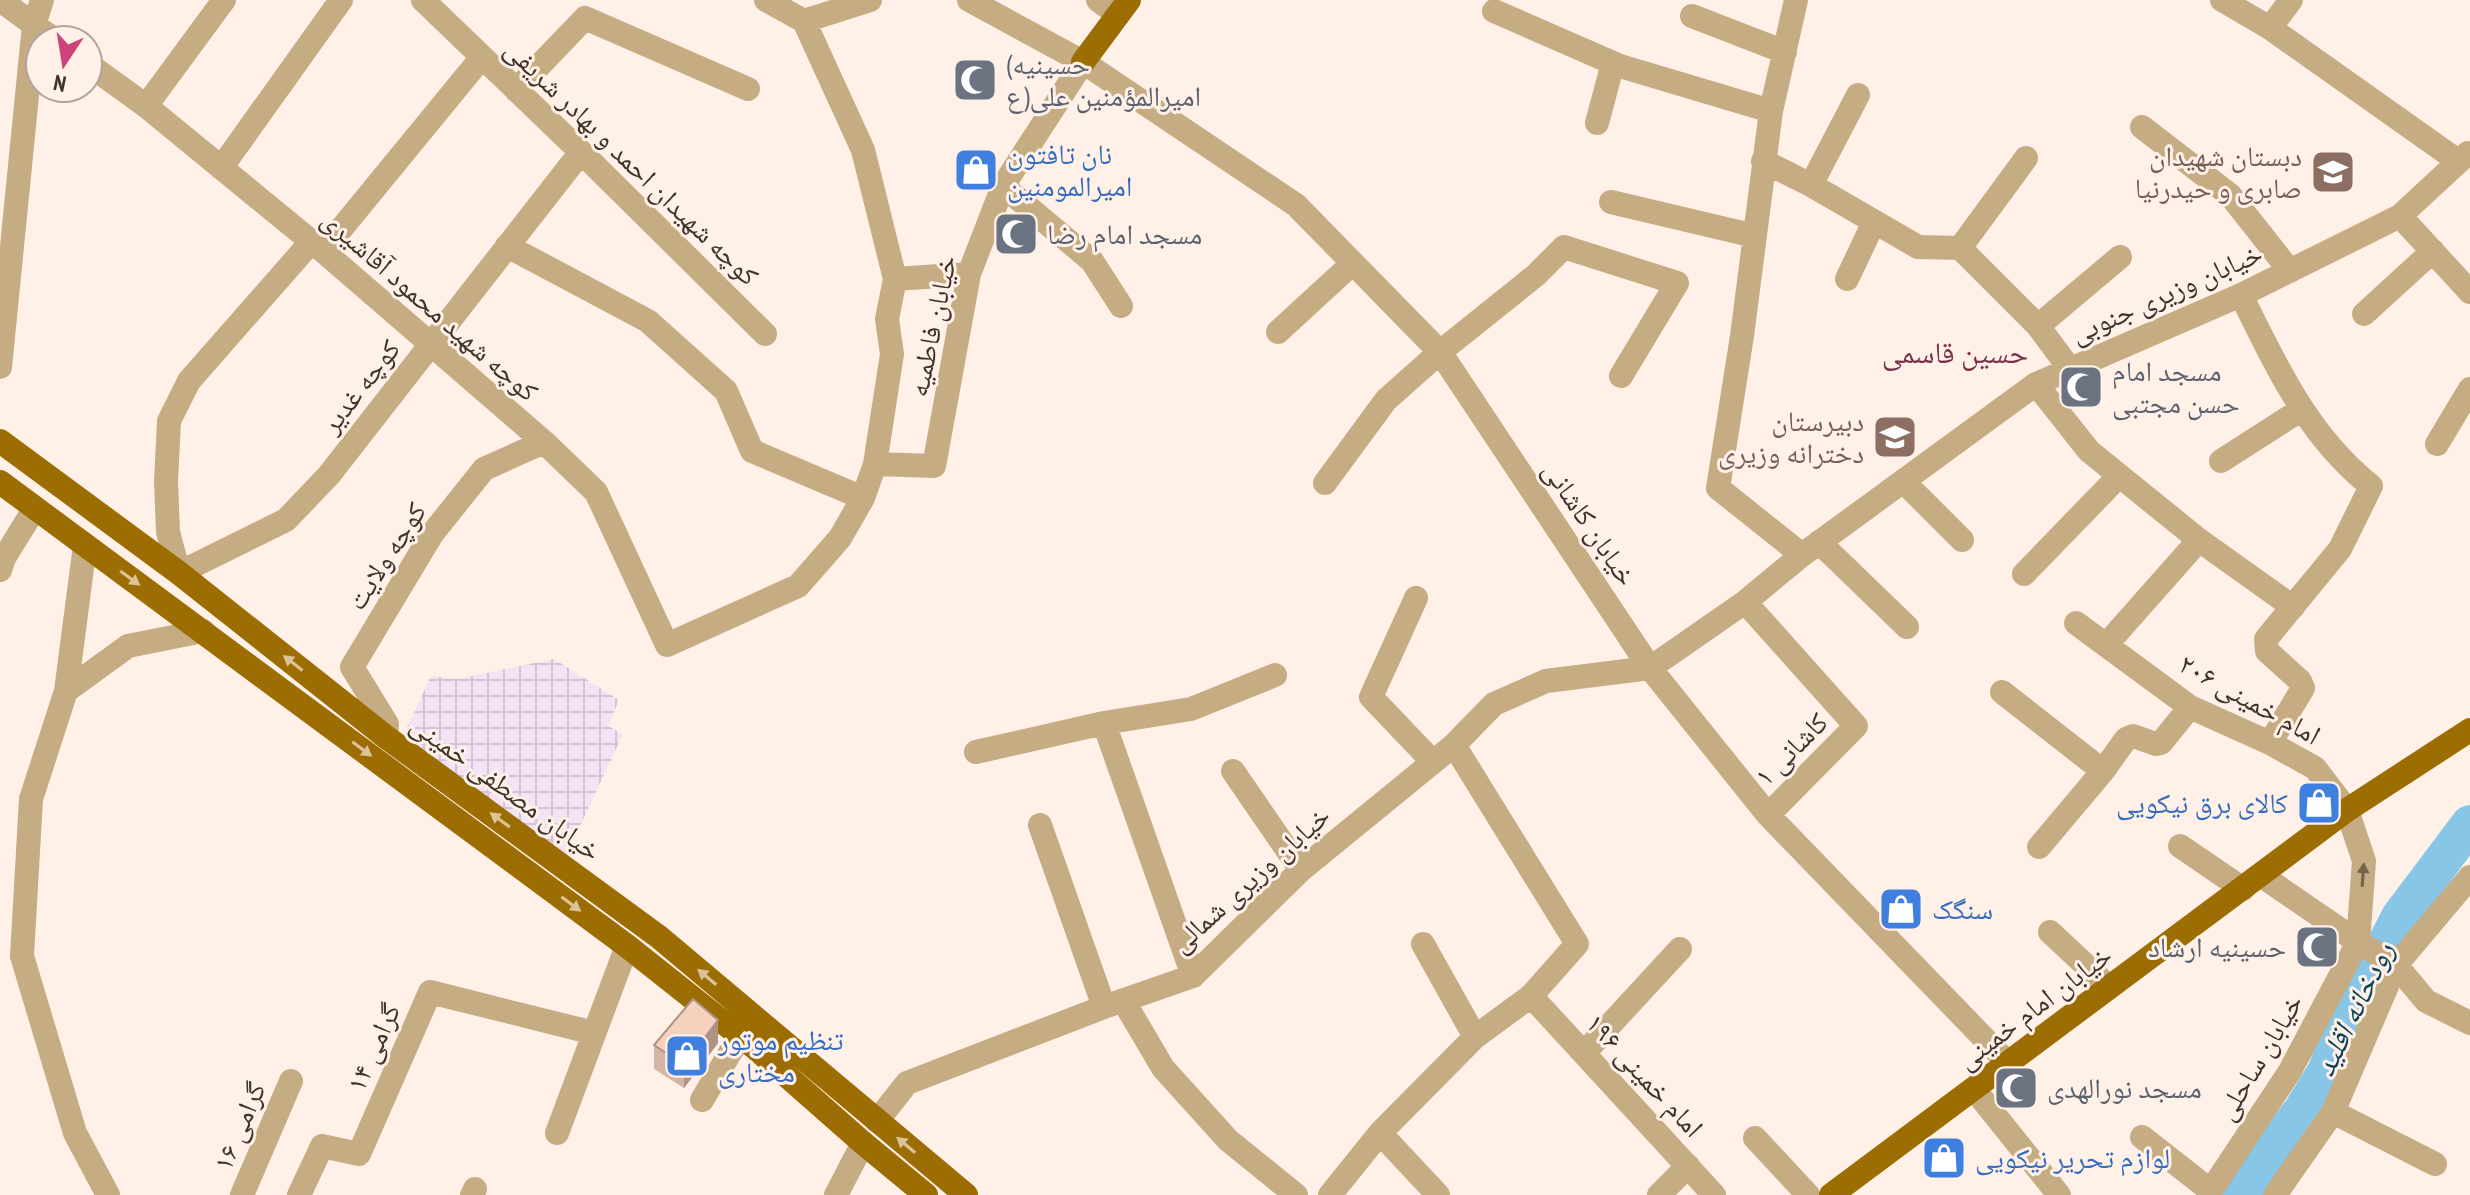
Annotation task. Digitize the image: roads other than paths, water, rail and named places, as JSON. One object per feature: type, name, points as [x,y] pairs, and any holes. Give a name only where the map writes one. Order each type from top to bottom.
[{"type":"main road","name":"خیابان فاطمیه","points":[[1083,62],[1115,5]]},
{"type":"main road","name":"خیابان مصطفی خمینی","points":[[0,441],[179,573],[386,737],[659,937],[966,1195]]},
{"type":"main road","name":"خیابان مصطفی خمینی","points":[[0,482],[627,946],[740,1036],[926,1195]]},
{"type":"main road","name":"خیابان امام خمینی","points":[[1847,1191],[2008,1063],[2347,810],[2470,730]]},
{"type":"main road","points":[[863,1143],[877,1121]]},
{"type":"street","points":[[0,0],[33,24]]},
{"type":"street","points":[[34,24],[42,0]]},
{"type":"street","points":[[146,106],[224,0]]},
{"type":"street","points":[[221,168],[341,0]]},
{"type":"street","name":"کوچه شهیدان احمد و بهادر شریفی","points":[[423,0],[765,334]]},
{"type":"street","points":[[507,246],[648,321],[726,391],[752,451],[863,498],[875,464],[892,354],[887,319],[895,279],[863,150],[804,21],[766,0]]},
{"type":"street","points":[[804,21],[870,0]]},
{"type":"street","name":"خیابان کاشانی","points":[[969,0],[1083,62],[1296,205],[1440,352],[1650,668],[1768,815],[2008,1063]]},
{"type":"street","points":[[1796,0],[1763,161],[1742,336],[1718,488],[1811,549],[1907,627]]},
{"type":"street","points":[[2222,0],[2270,28],[2464,156]]},
{"type":"street","points":[[2270,28],[2291,0]]},
{"type":"street","points":[[1494,11],[1613,63],[1771,111]]},
{"type":"street","points":[[1692,16],[1785,52]]},
{"type":"street","points":[[516,90],[585,18],[748,89]]},
{"type":"street","points":[[179,573],[168,532],[166,481],[169,421],[189,381],[317,246],[482,57]]},
{"type":"street","name":"خیابان فاطمیه","points":[[875,464],[934,466],[969,274],[1003,186],[1083,62]]},
{"type":"street","points":[[1597,123],[1613,63]]},
{"type":"street","name":"کوچه شهید محمود آقاشیری","points":[[104,76],[146,106],[317,246],[544,442],[596,492],[667,645],[798,586],[840,538],[863,498]]},
{"type":"street","points":[[1811,185],[1858,95]]},
{"type":"street","points":[[0,367],[26,104]]},
{"type":"street","points":[[2142,127],[2230,195],[2290,271]]},
{"type":"street","name":"کوچه غدیر","points":[[179,573],[286,520],[329,475],[581,152]]},
{"type":"street","name":"خیابان وزیری جنوبی","points":[[1650,668],[1745,602],[1811,549],[2036,384],[2241,295],[2400,216],[2464,156]]},
{"type":"street","points":[[1960,248],[2026,158]]},
{"type":"street","points":[[1763,161],[1918,247],[1960,248],[2038,326],[2069,368]]},
{"type":"street","points":[[1003,186],[1092,261],[1121,306]]},
{"type":"street","points":[[1611,202],[1755,236]]},
{"type":"street","points":[[2400,216],[2470,292]]},
{"type":"street","points":[[1847,279],[1874,222]]},
{"type":"street","points":[[1325,483],[1386,400],[1536,275],[1564,247],[1677,283],[1621,376]]},
{"type":"street","points":[[2364,314],[2433,251]]},
{"type":"street","points":[[2038,326],[2120,257]]},
{"type":"street","points":[[1278,332],[1353,263]]},
{"type":"street","points":[[895,279],[969,274]]},
{"type":"street","points":[[2241,295],[2280,373],[2302,409],[2346,466],[2371,486],[2340,549],[2266,639],[2267,651],[2300,681],[2303,688],[2270,743]]},
{"type":"street","points":[[2036,384],[2089,451],[2199,540],[2293,607]]},
{"type":"street","points":[[2437,444],[2470,389]]},
{"type":"street","points":[[2221,461],[2302,409]]},
{"type":"street","name":"کوچه ولایت","points":[[386,737],[387,724],[352,667],[432,534],[484,469],[544,442]]},
{"type":"street","points":[[2024,574],[2119,476]]},
{"type":"street","points":[[1903,481],[1962,540]]},
{"type":"street","points":[[0,570],[4,558],[35,508]]},
{"type":"street","points":[[2106,645],[2199,540]]},
{"type":"street","points":[[85,545],[66,691],[31,799],[22,956],[75,1133],[108,1195]]},
{"type":"street","points":[[1416,598],[1371,697],[1433,762]]},
{"type":"street","name":"کاشانی ۱","points":[[1745,602],[1856,726],[1768,815]]},
{"type":"street","name":"امام خمینی ۲۰۶","points":[[2076,623],[2190,707],[2270,743],[2315,768],[2347,810],[2364,861],[2376,953]]},
{"type":"street","points":[[66,691],[128,646],[203,631]]},
{"type":"street","name":"خیابان وزیری شمالی","points":[[877,1121],[907,1083],[1113,1003],[1193,976],[1301,870],[1454,745],[1494,704],[1546,681],[1650,668]]},
{"type":"street","points":[[976,752],[1104,723],[1191,709],[1275,675]]},
{"type":"street","points":[[2002,692],[2103,771]]},
{"type":"street","points":[[2039,847],[2126,739],[2133,736],[2161,743],[2190,707]]},
{"type":"street","points":[[1104,723],[1193,976]]},
{"type":"street","points":[[1330,1195],[1380,1133],[1475,1037],[1531,996],[1577,944],[1454,745]]},
{"type":"street","points":[[1233,771],[1301,870]]},
{"type":"street","points":[[1040,825],[1113,1003],[1163,1068],[1228,1140],[1296,1195]]},
{"type":"street","points":[[2180,846],[2252,882],[2376,953],[2426,1001],[2470,1023]]},
{"type":"street","name":"خیابان ساحلی","points":[[2209,1193],[2290,1071],[2376,953],[2470,877]]},
{"type":"street","points":[[2050,932],[2109,987]]},
{"type":"street","points":[[1423,944],[1475,1037]]},
{"type":"street","points":[[557,1133],[627,946]]},
{"type":"street","points":[[1584,1053],[1680,949]]},
{"type":"street","name":"خیابان ساحلی","points":[[2275,1195],[2333,1112],[2376,953]]},
{"type":"street","name":"گرامی ۱۴","points":[[299,1195],[322,1146],[359,1154],[430,992],[594,1033]]},
{"type":"street","name":"امام خمینی ۱۹۶","points":[[1531,996],[1714,1195]]},
{"type":"street","points":[[702,1100],[740,1036]]},
{"type":"street","name":"گرامی ۱۶","points":[[242,1195],[291,1081]]},
{"type":"street","points":[[1974,1089],[2059,1195]]},
{"type":"street","points":[[2333,1112],[2435,1164]]},
{"type":"street","points":[[1380,1133],[1438,1195]]},
{"type":"street","points":[[2142,1137],[2209,1193]]},
{"type":"street","points":[[1755,1138],[1808,1195]]},
{"type":"street","points":[[836,1195],[863,1143]]},
{"type":"street","points":[[1659,1195],[1688,1166]]},
{"type":"waterway","name":"رودخانه اقلید","points":[[2239,1195],[2302,1111],[2326,1072],[2344,1026],[2400,917],[2470,824]]},
{"type":"place","name":"(حسینیه امیرالمؤمنین علی(ع","points":[[975,80]]},
{"type":"place","name":"نان تافتون امیرالمومنین","points":[[976,170]]},
{"type":"place","name":"دبستان شهیدان صابری و حیدرنیا","points":[[2333,172]]},
{"type":"place","name":"مسجد امام رضا","points":[[1016,234]]},
{"type":"place","name":"مسجد امام حسن مجتبی","points":[[2081,387]]},
{"type":"place","name":"دبیرستان دخترانه وزیری","points":[[1895,437]]},
{"type":"place","name":"کالای برق نیکویی","points":[[2319,803]]},
{"type":"place","name":"سنگک","points":[[1901,909]]},
{"type":"place","name":"حسینیه ارشاد","points":[[2317,947]]},
{"type":"place","name":"تنظیم موتور مختاری","points":[[687,1056]]},
{"type":"place","name":"مسجد نورالهدی","points":[[2016,1088]]},
{"type":"place","name":"لوازم تحریر نیکویی","points":[[1944,1158]]},
{"type":"district","name":"حسین قاسمی","points":[[1955,353]]}]
